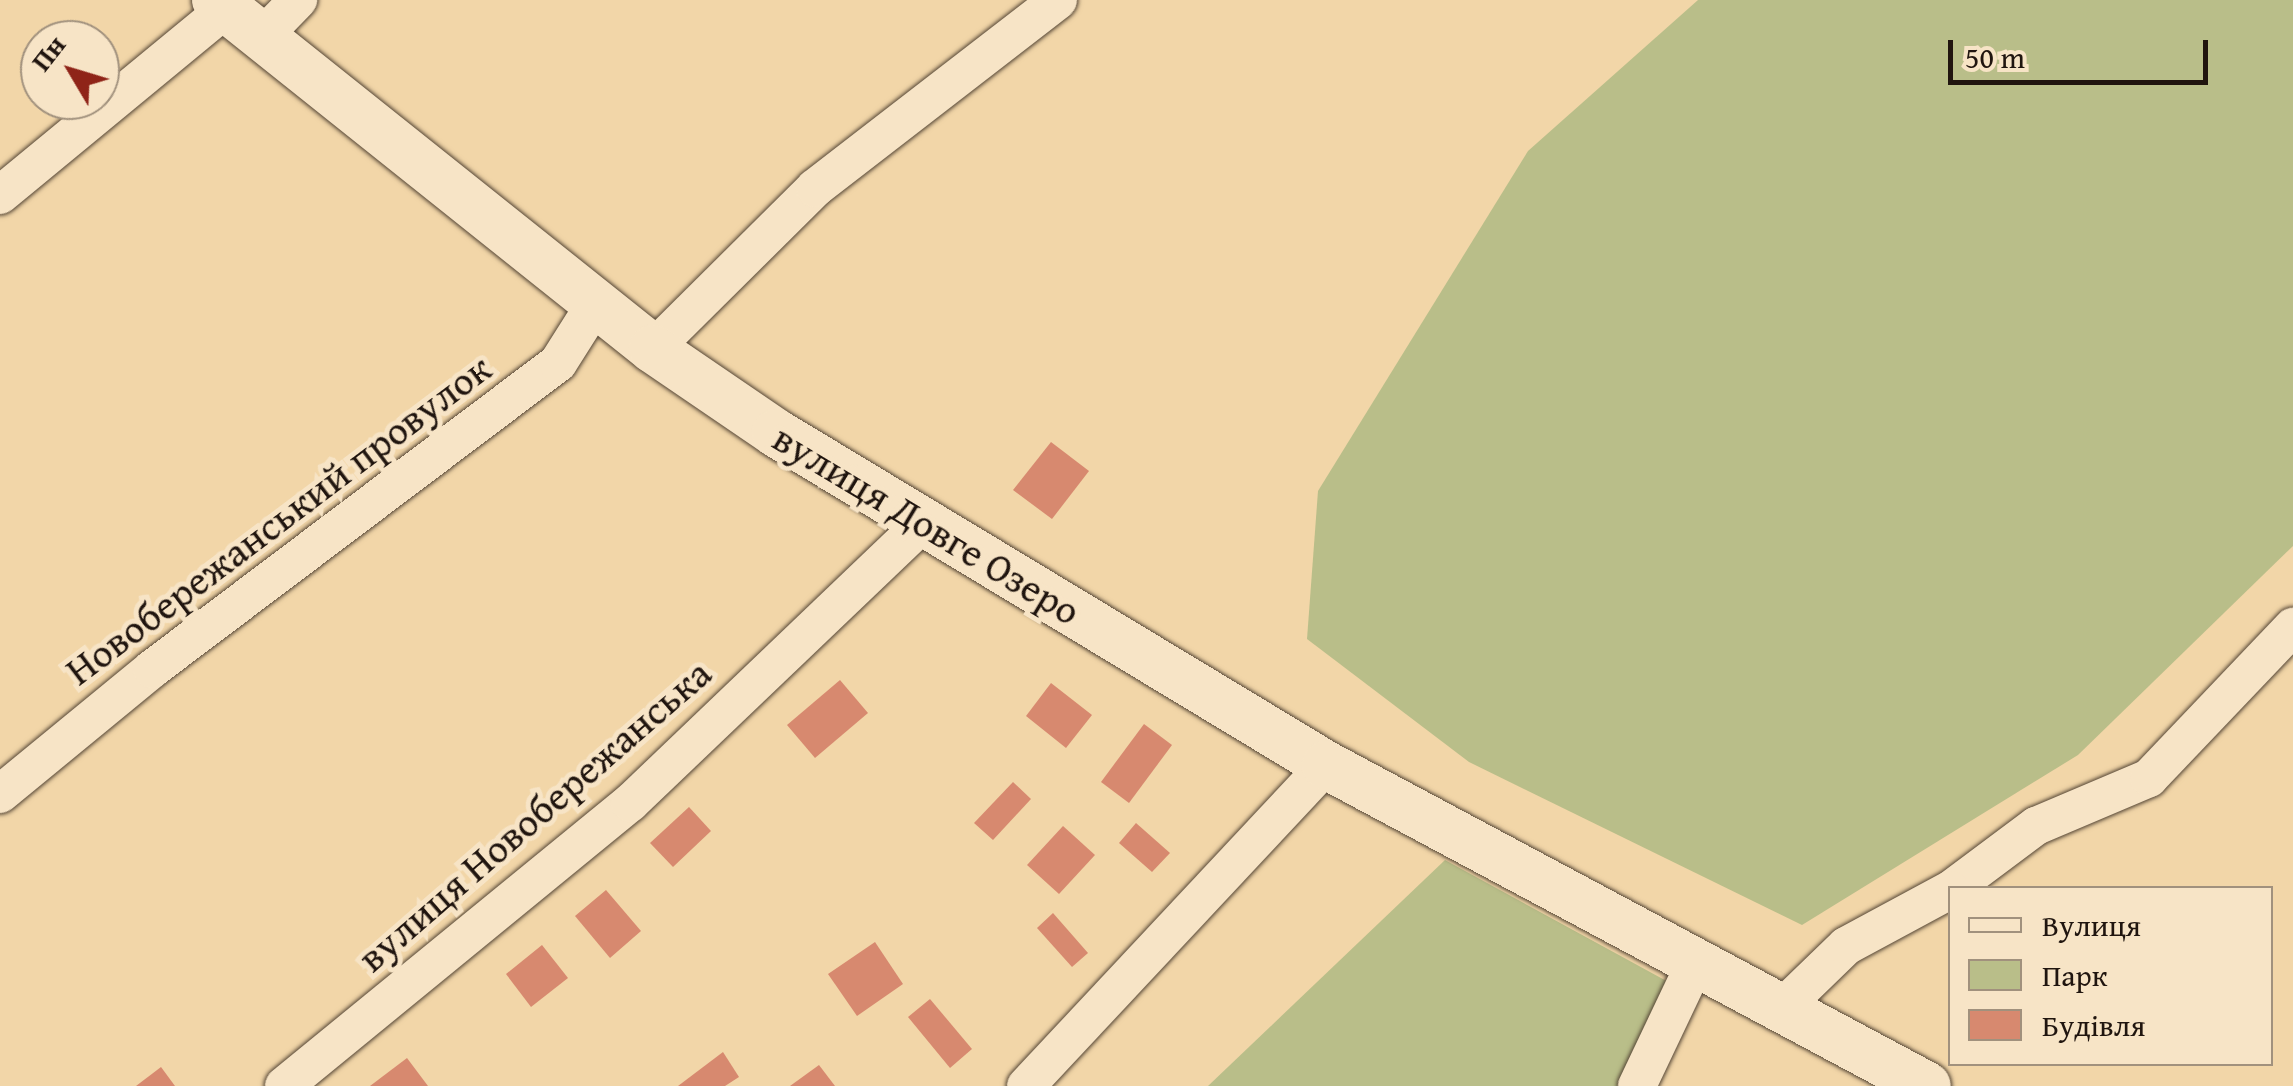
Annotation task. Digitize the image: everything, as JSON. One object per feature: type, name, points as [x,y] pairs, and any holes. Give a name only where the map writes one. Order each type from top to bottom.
[{"type":"street","points":[[0,195],[235,15],[298,0]]},
{"type":"street","points":[[653,349],[814,188],[1058,0]]},
{"type":"street","name":"вулиця Довге Озеро","points":[[235,15],[653,349],[776,433],[1326,765],[1927,1086]]},
{"type":"street","name":"Новобережанський провулок","points":[[0,794],[152,669],[558,362],[596,303]]},
{"type":"street","name":"вулиця Новобережанська","points":[[284,1086],[630,803],[924,522]]},
{"type":"street","points":[[1956,886],[2036,826],[2150,778],[2293,626]]},
{"type":"street","points":[[1026,1086],[1326,765]]},
{"type":"street","points":[[1782,1008],[1846,946],[1948,891]]},
{"type":"street","points":[[1636,1086],[1696,962]]},
{"type":"green space","points":[[1698,0],[2293,0],[2293,546],[2078,755],[1802,925],[1469,762],[1307,639],[1318,491],[1528,151]]},
{"type":"green space","points":[[1445,860],[1683,990],[1637,1086],[1208,1086]]},
{"type":"building","points":[[1051,442],[1089,471],[1052,519],[1013,490]]},
{"type":"building","points":[[840,680],[868,713],[815,758],[787,725]]},
{"type":"building","points":[[1051,683],[1092,715],[1066,748],[1026,716]]},
{"type":"building","points":[[1144,724],[1172,745],[1129,803],[1101,782]]},
{"type":"building","points":[[1013,782],[1031,799],[993,840],[974,823]]},
{"type":"building","points":[[689,807],[711,831],[673,867],[650,843]]},
{"type":"building","points":[[1136,823],[1170,853],[1152,872],[1119,843]]},
{"type":"building","points":[[1063,826],[1095,855],[1059,894],[1027,865]]},
{"type":"building","points":[[606,890],[641,931],[610,958],[575,916]]},
{"type":"building","points":[[1053,913],[1088,953],[1072,967],[1037,928]]},
{"type":"building","points":[[875,942],[903,984],[857,1016],[828,974]]},
{"type":"building","points":[[542,945],[568,978],[531,1007],[506,974]]},
{"type":"building","points":[[930,999],[972,1049],[950,1068],[908,1017]]},
{"type":"building","points":[[723,1052],[739,1077],[725,1086],[678,1086]]},
{"type":"building","points":[[407,1058],[428,1086],[370,1086]]},
{"type":"building","points":[[819,1065],[835,1086],[790,1086]]},
{"type":"building","points":[[161,1067],[175,1086],[136,1086]]}]
